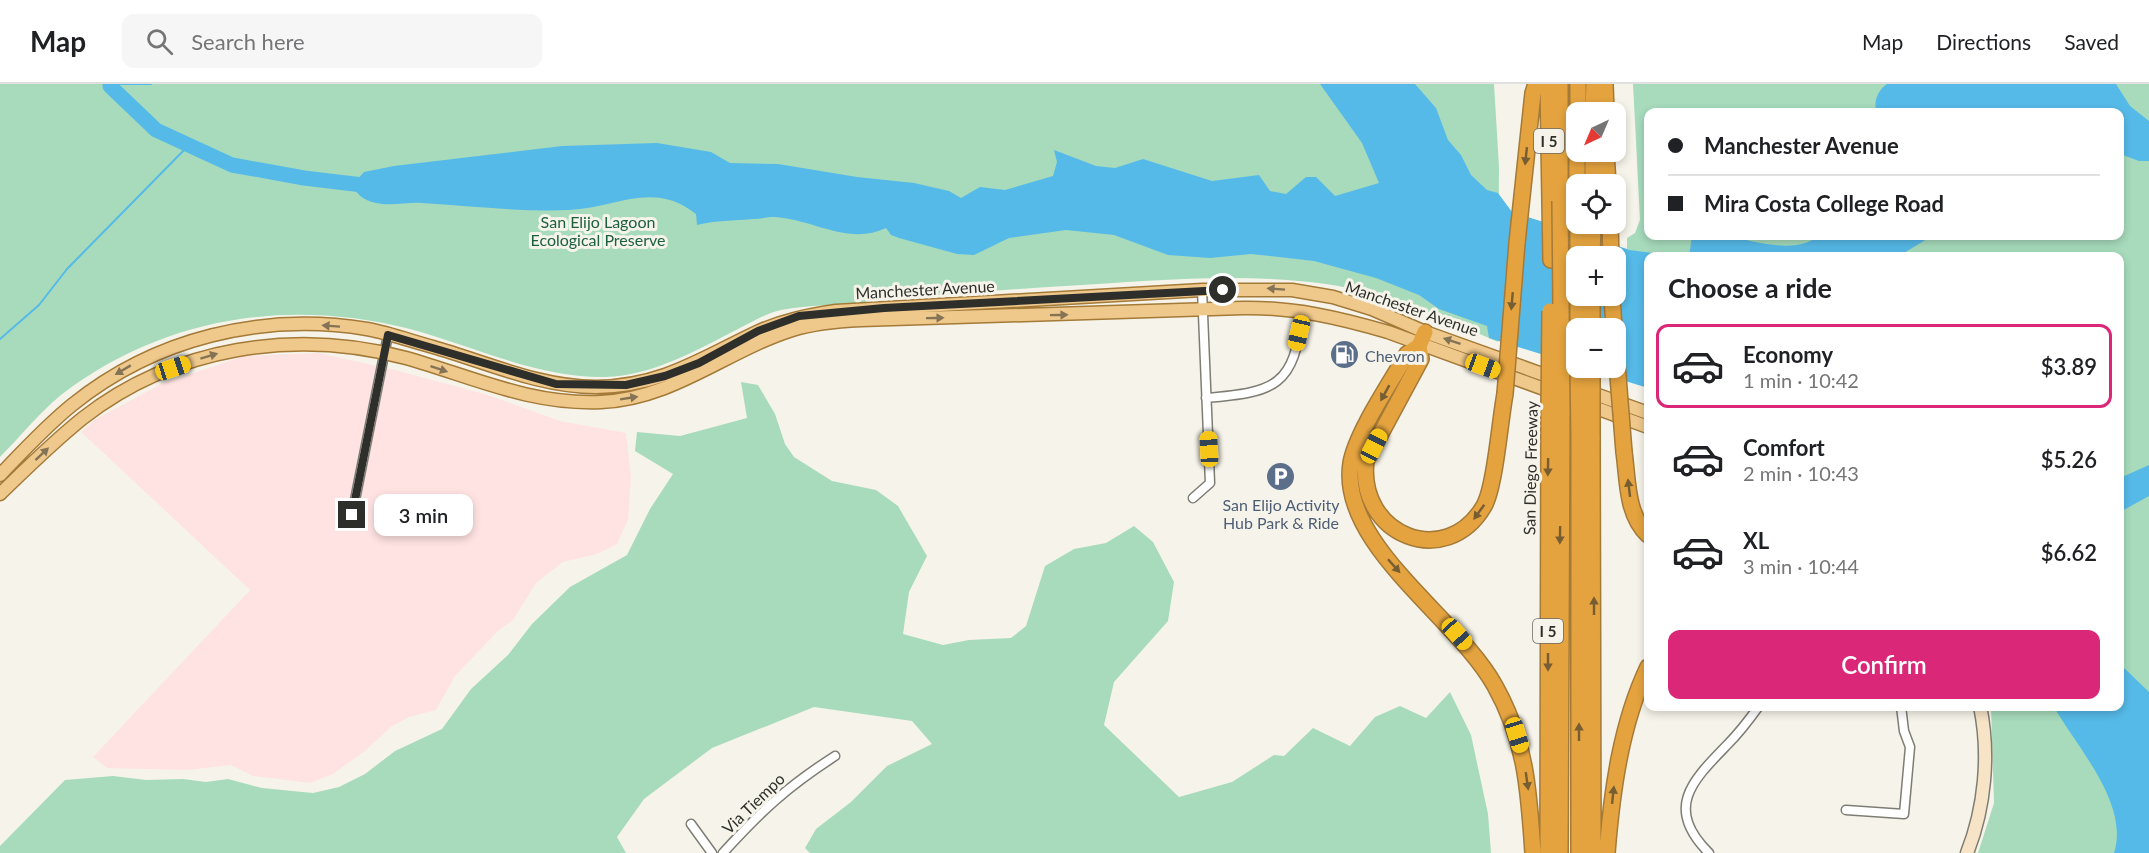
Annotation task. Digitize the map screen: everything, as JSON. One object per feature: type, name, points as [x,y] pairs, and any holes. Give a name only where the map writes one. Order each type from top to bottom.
[{"type":"highway","points":[[1422,339],[1421,359],[1366,461],[1364,479],[1369,500],[1382,520],[1395,530],[1411,538],[1447,537],[1475,519],[1485,505],[1491,488],[1504,394],[1522,188],[1536,84]]},
{"type":"highway","name":"San Diego Freeway","points":[[1548,84],[1555,199],[1555,411],[1548,853]]},
{"type":"highway","points":[[1555,199],[1560,84]]},
{"type":"highway","points":[[1578,84],[1578,102]]},
{"type":"highway","points":[[1593,102],[1594,84]]},
{"type":"highway","points":[[1605,84],[1605,102]]},
{"type":"highway","points":[[1422,339],[1407,354],[1358,442],[1351,463],[1351,494],[1369,537],[1470,648],[1494,684],[1512,719],[1528,780],[1533,853]]},
{"type":"highway","points":[[1579,378],[1585,437],[1593,853]]},
{"type":"highway","points":[[1579,853],[1585,437],[1591,378]]},
{"type":"highway","points":[[1618,378],[1630,502],[1638,522],[1644,530]]},
{"type":"highway","points":[[1555,411],[1560,853]]},
{"type":"highway","points":[[1607,853],[1616,772],[1644,676]]},
{"type":"main road","name":"Manchester Avenue","points":[[0,475],[62,413],[126,367],[175,345],[244,328],[293,324],[368,329],[556,384],[626,385],[665,376],[699,363],[758,331],[799,316],[836,311],[1260,288],[1334,297],[1372,309],[1422,339],[1469,361],[1644,426]]},
{"type":"main road","name":"Manchester Avenue","points":[[0,494],[84,417],[133,385],[173,368],[217,354],[261,345],[319,343],[383,353],[520,395],[562,401],[602,402],[636,397],[677,384],[791,330],[825,322],[1264,308],[1344,319],[1422,339],[1480,349],[1644,411]]},
{"type":"main road","points":[[1968,853],[1977,830],[1983,794],[1984,762],[1980,711]]},
{"type":"street","points":[[1193,498],[1210,483],[1202,290]]},
{"type":"street","points":[[1206,398],[1252,394],[1277,381],[1293,359],[1302,312]]},
{"type":"street","points":[[352,515],[388,335]]},
{"type":"street","points":[[1709,853],[1697,841],[1690,828],[1687,796],[1695,779],[1742,730],[1755,711]]},
{"type":"street","points":[[1846,810],[1904,814],[1910,747],[1904,731],[1902,711]]},
{"type":"street","name":"Via Tiempo","points":[[723,853],[765,807],[793,783],[835,756]]},
{"type":"street","points":[[691,824],[712,853]]},
{"type":"shaded area","points":[[319,353],[395,370],[488,395],[560,421],[626,433],[631,477],[628,520],[617,544],[597,554],[563,562],[536,583],[513,620],[499,630],[455,676],[436,710],[409,717],[391,727],[365,751],[333,774],[310,783],[253,776],[231,765],[187,770],[107,768],[93,757],[250,590],[81,432],[96,419],[163,383],[244,356]]},
{"type":"green space","name":"San Elijo Lagoon Ecological Preserve","points":[[0,84],[1494,84],[1499,167],[1498,342],[1435,315],[1370,293],[1293,280],[1228,278],[1040,288],[792,308],[775,311],[657,367],[623,376],[605,377],[554,372],[406,328],[361,319],[315,315],[270,316],[226,321],[182,332],[140,348],[100,369],[61,395],[0,457]]},
{"type":"green space","points":[[1633,84],[2149,84],[2149,853],[1978,853],[1994,803],[1991,711],[2124,711],[2124,252],[1644,252],[1644,254],[1627,249],[1627,238],[1635,233],[1640,220]]},
{"type":"green space","points":[[741,382],[758,385],[775,414],[785,444],[794,457],[832,481],[876,490],[898,506],[927,556],[909,592],[903,634],[943,645],[969,640],[1011,638],[1026,626],[1045,566],[1074,549],[1106,543],[1134,526],[1153,542],[1174,582],[1168,621],[1114,682],[1104,725],[1179,797],[1232,782],[1274,755],[1284,756],[1313,728],[1350,746],[1375,717],[1400,706],[1426,718],[1450,692],[1471,735],[1488,814],[1491,853],[810,853],[805,848],[816,829],[851,802],[887,766],[932,744],[912,721],[814,707],[712,748],[644,799],[617,837],[626,853],[0,853],[0,846],[65,780],[113,776],[146,780],[183,779],[206,782],[228,779],[262,788],[313,793],[339,787],[365,774],[395,751],[442,729],[471,689],[508,655],[532,624],[570,587],[627,555],[650,509],[673,474],[635,451],[637,432],[680,436],[747,418]]},
{"type":"water","points":[[1320,84],[1415,84],[1436,108],[1448,140],[1461,155],[1471,175],[1487,190],[1498,193],[1512,212],[1566,229],[1566,234],[1580,234],[1618,246],[1566,246],[1566,306],[1626,306],[1626,249],[1645,252],[1644,387],[1616,378],[1626,378],[1626,318],[1566,318],[1566,362],[1489,338],[1487,326],[1439,309],[1419,295],[1376,278],[1314,261],[1251,254],[1210,258],[1168,255],[1114,235],[1066,230],[1009,238],[974,255],[957,254],[899,238],[891,235],[886,228],[872,233],[844,233],[775,217],[718,221],[697,225],[696,214],[680,204],[649,197],[569,210],[422,203],[384,204],[365,199],[352,185],[364,172],[394,166],[562,146],[657,143],[711,152],[730,163],[778,164],[857,177],[914,183],[949,191],[961,198],[980,187],[1005,190],[1053,176],[1057,162],[1054,150],[1096,166],[1115,168],[1143,159],[1212,181],[1259,175],[1270,191],[1286,194],[1306,177],[1316,177],[1335,196],[1379,183],[1362,143]]},
{"type":"water","points":[[1887,84],[2116,84],[2130,106],[2149,121],[2149,161],[2139,161],[2124,155],[2124,108],[1876,108],[1877,96]]},
{"type":"water","points":[[1691,240],[1746,240],[1786,246],[1812,240],[1925,240],[1906,252],[1690,252]]},
{"type":"water","points":[[2149,465],[2149,496],[2124,510],[2124,476]]},
{"type":"water","points":[[2124,668],[2149,692],[2149,853],[2114,853],[2117,834],[2114,815],[2108,796],[2087,757],[2057,711],[2124,711]]},
{"type":"waterway","points":[[105,84],[151,84]]},
{"type":"waterway","points":[[110,86],[156,130],[232,165],[304,178],[371,186]]},
{"type":"waterway","points":[[0,339],[39,305],[67,269],[189,145]]},
{"type":"place","name":"Chevron","points":[[1344,355]]},
{"type":"place","name":"San Elijo Activity Hub Park & Ride","points":[[1281,476]]},
{"type":"route","points":[[352,515],[388,335],[556,384],[594,387],[626,385],[665,376],[699,363],[758,331],[799,316],[884,308],[1223,290]]}]
